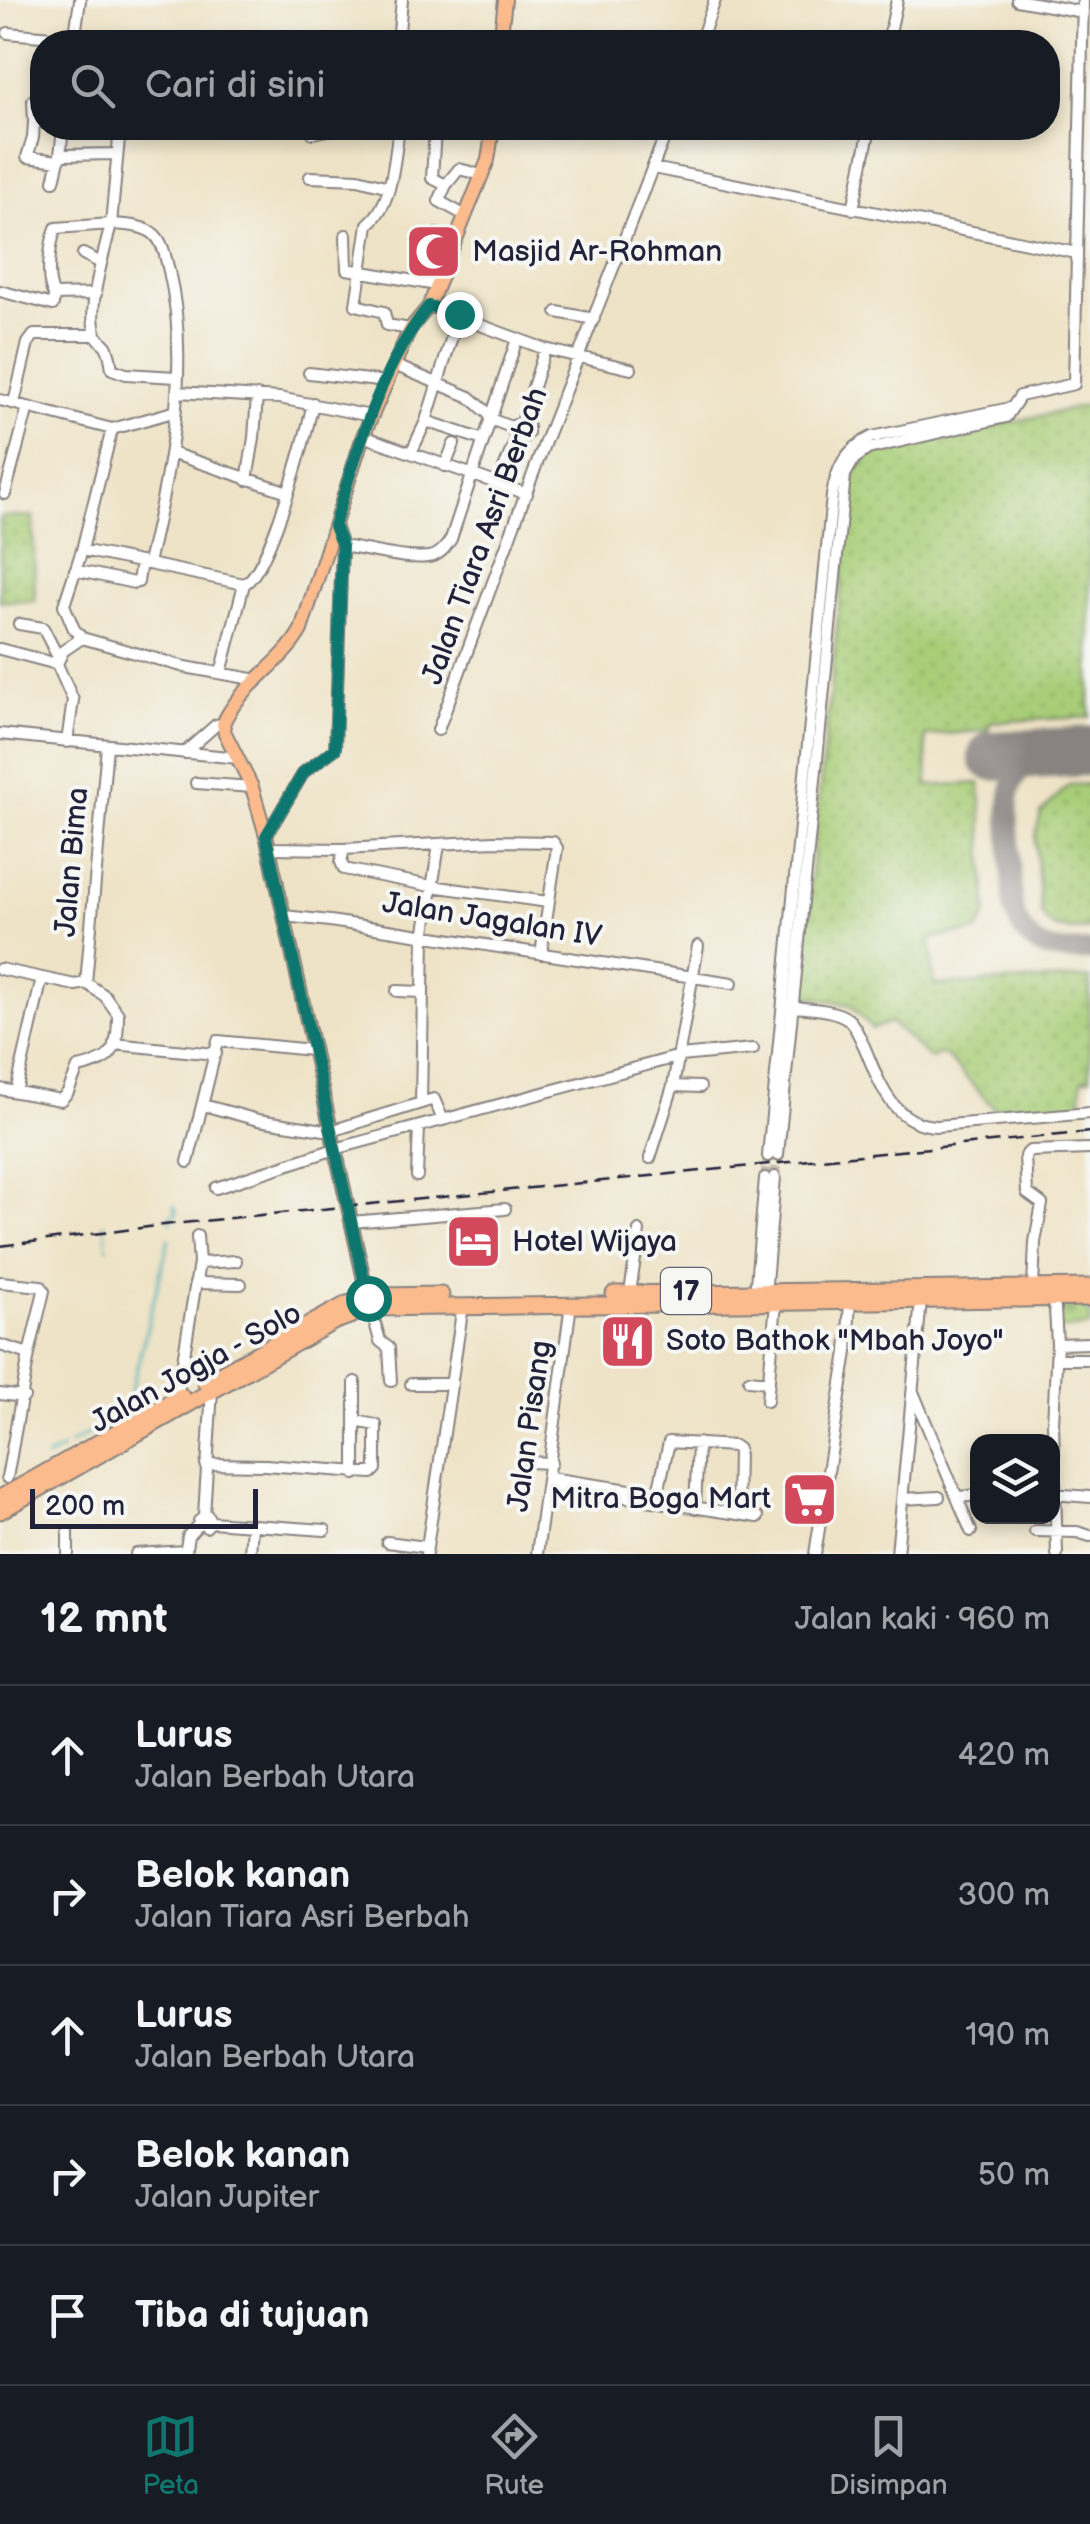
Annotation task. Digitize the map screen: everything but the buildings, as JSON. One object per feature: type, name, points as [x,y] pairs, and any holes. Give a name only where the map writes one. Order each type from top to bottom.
[{"type":"highway","name":"Jalan Jogja - Solo","points":[[4,1486],[73,1463],[370,1303],[571,1304],[1090,1287]]},
{"type":"highway","name":"Jalan Jogja - Solo","points":[[0,1511],[177,1398],[327,1313],[370,1303],[630,1294],[850,1301],[1090,1298]]},
{"type":"main road","points":[[501,30],[505,0]]},
{"type":"main road","points":[[370,1303],[267,842],[252,787],[223,724],[239,699],[291,646],[301,630],[371,416],[410,329],[429,306],[482,175],[491,140]]},
{"type":"street","points":[[76,30],[80,0]]},
{"type":"street","points":[[399,30],[402,0]]},
{"type":"street","points":[[890,30],[896,0]]},
{"type":"street","points":[[773,1156],[832,496],[841,463],[853,448],[872,437],[1008,412],[1020,396],[1073,385],[1077,247],[1086,131],[1083,6],[1017,0]]},
{"type":"street","points":[[703,30],[711,1]]},
{"type":"street","points":[[8,33],[30,36]]},
{"type":"street","points":[[32,140],[27,157],[118,154]]},
{"type":"street","points":[[54,180],[62,140]]},
{"type":"street","points":[[119,140],[111,224],[106,252],[99,262],[96,335],[106,347],[114,371],[176,377]]},
{"type":"street","points":[[395,140],[389,187],[379,216],[368,224],[357,308],[382,311],[385,324],[410,329]]},
{"type":"street","points":[[434,140],[432,178],[446,184]]},
{"type":"street","name":"Jalan Tiara Asri Berbah","points":[[438,730],[663,140]]},
{"type":"street","points":[[853,208],[867,140]]},
{"type":"street","points":[[464,214],[439,202],[446,184],[459,168],[482,175]]},
{"type":"street","points":[[652,168],[1077,247],[1090,243]]},
{"type":"street","points":[[310,177],[358,180],[389,187]]},
{"type":"street","points":[[0,291],[53,305],[49,283],[54,229],[111,224],[154,233],[171,282],[177,392],[164,499],[145,562],[138,582],[134,583],[75,570]]},
{"type":"street","points":[[436,234],[454,239]]},
{"type":"street","points":[[346,235],[345,267],[436,285]]},
{"type":"street","points":[[83,254],[99,262]]},
{"type":"street","points":[[54,294],[96,294]]},
{"type":"street","points":[[429,306],[579,360],[631,370]]},
{"type":"street","points":[[557,312],[594,319]]},
{"type":"street","points":[[411,453],[426,421],[459,314]]},
{"type":"street","points":[[14,404],[28,343],[34,334],[96,335]]},
{"type":"street","points":[[342,546],[422,557],[439,554],[451,539],[518,338]]},
{"type":"street","points":[[1074,348],[1090,348]]},
{"type":"street","points":[[498,484],[545,349]]},
{"type":"street","points":[[394,365],[470,398],[490,418],[516,429],[523,438],[528,433],[546,439]]},
{"type":"street","points":[[309,373],[386,382]]},
{"type":"street","points":[[177,392],[313,402],[371,416]]},
{"type":"street","points":[[247,480],[257,396]]},
{"type":"street","points":[[0,400],[112,429],[173,412]]},
{"type":"street","points":[[82,550],[244,584],[251,581],[259,570],[288,492],[313,402]]},
{"type":"street","points":[[5,494],[28,407]]},
{"type":"street","points":[[426,421],[483,440]]},
{"type":"street","points":[[112,429],[64,606],[74,628],[82,638],[185,667],[258,680]]},
{"type":"street","points":[[364,436],[527,494]]},
{"type":"street","points":[[446,466],[454,444]]},
{"type":"street","points":[[171,453],[288,492]]},
{"type":"street","points":[[334,526],[342,546],[335,749],[304,772],[267,842],[344,850],[494,841],[553,842],[557,848],[542,954]]},
{"type":"street","points":[[221,673],[244,584]]},
{"type":"street","points":[[18,624],[43,628],[58,661],[73,700],[67,742]]},
{"type":"street","points":[[58,661],[64,651],[82,638]]},
{"type":"street","points":[[0,649],[58,661]]},
{"type":"street","points":[[184,753],[216,725],[223,724]]},
{"type":"street","points":[[0,734],[238,758]]},
{"type":"street","name":"Jalan Bima","points":[[86,983],[106,746]]},
{"type":"street","points":[[196,784],[252,787]]},
{"type":"street","points":[[421,1102],[424,936],[439,845]]},
{"type":"street","points":[[344,850],[344,868],[432,886],[548,902]]},
{"type":"street","name":"Jalan Jagalan IV","points":[[284,916],[732,983]]},
{"type":"street","points":[[650,1158],[680,1056],[698,946]]},
{"type":"street","points":[[0,969],[74,985],[86,983],[115,1007],[118,1021],[110,1056],[102,1063],[78,1068],[61,1100],[0,1088]]},
{"type":"street","points":[[16,1092],[42,978]]},
{"type":"street","points":[[398,990],[423,992]]},
{"type":"street","points":[[786,1006],[832,1012],[851,1022],[888,1100],[916,1122],[937,1126],[1090,1113]]},
{"type":"street","points":[[188,1162],[217,1043],[221,1040],[312,1050]]},
{"type":"street","points":[[114,1044],[216,1054]]},
{"type":"street","points":[[216,1188],[335,1149],[680,1056],[753,1049]]},
{"type":"street","points":[[673,1086],[700,1086]]},
{"type":"street","points":[[203,1105],[258,1120],[331,1131],[436,1100],[443,1120]]},
{"type":"street","points":[[418,1176],[419,1127]]},
{"type":"street","points":[[1033,1288],[1042,1204],[1027,1193],[1026,1156],[1030,1150],[1090,1149]]},
{"type":"street","points":[[767,1401],[763,1298],[770,1177]]},
{"type":"street","points":[[351,1222],[505,1209]]},
{"type":"street","points":[[630,1294],[639,1230]]},
{"type":"street","points":[[177,1398],[199,1264],[197,1236]]},
{"type":"street","points":[[199,1264],[236,1262]]},
{"type":"street","points":[[0,1282],[41,1286],[44,1291],[4,1486]]},
{"type":"street","points":[[196,1283],[240,1284]]},
{"type":"street","points":[[1050,1298],[1055,1309],[1057,1344],[1053,1434]]},
{"type":"street","points":[[897,1554],[921,1300]]},
{"type":"street","points":[[815,1554],[846,1356],[850,1301]]},
{"type":"street","points":[[370,1303],[380,1341],[390,1348],[391,1381]]},
{"type":"street","name":"Jalan Pisang","points":[[538,1554],[571,1304]]},
{"type":"street","points":[[387,1542],[426,1551],[464,1306]]},
{"type":"street","points":[[1057,1344],[1090,1343]]},
{"type":"street","points":[[0,1345],[29,1354]]},
{"type":"street","points":[[1057,1359],[1090,1359]]},
{"type":"street","points":[[749,1380],[769,1382]]},
{"type":"street","points":[[354,1474],[355,1382]]},
{"type":"street","points":[[412,1384],[452,1384]]},
{"type":"street","points":[[136,1554],[186,1552],[188,1536],[205,1520],[212,1390]]},
{"type":"street","points":[[0,1394],[24,1398]]},
{"type":"street","points":[[912,1395],[971,1531]]},
{"type":"street","points":[[206,1464],[265,1464],[372,1474],[376,1470],[376,1425],[356,1421]]},
{"type":"street","points":[[695,1508],[698,1443]]},
{"type":"street","points":[[656,1498],[667,1444],[734,1446],[738,1449],[737,1514]]},
{"type":"street","points":[[528,1462],[551,1464]]},
{"type":"street","points":[[549,1481],[758,1517]]},
{"type":"street","points":[[1060,1494],[1090,1496]]},
{"type":"street","points":[[902,1499],[939,1496]]},
{"type":"street","points":[[959,1497],[970,1496]]},
{"type":"street","points":[[205,1520],[325,1530]]},
{"type":"street","points":[[1056,1524],[1057,1554]]},
{"type":"street","points":[[250,1554],[252,1525]]},
{"type":"street","points":[[1034,1530],[1090,1536]]},
{"type":"street","points":[[68,1534],[68,1554]]},
{"type":"green space","points":[[1090,405],[1090,717],[990,722],[989,730],[925,736],[928,786],[980,783],[987,913],[978,931],[931,938],[934,985],[1090,978],[1090,1078],[1082,1079],[1081,1106],[995,1109],[946,1056],[927,1056],[890,1022],[872,1029],[851,1005],[798,994],[852,484],[855,471],[873,452]]},
{"type":"green space","points":[[33,516],[35,601],[0,601],[0,517]]},
{"type":"green space","points":[[1090,784],[1090,929],[1062,929],[1050,924],[1041,913],[1035,837],[1041,813],[1069,785]]},
{"type":"green space","points":[[1090,1306],[1090,1326],[1055,1330],[1054,1307]]},
{"type":"waterway","points":[[171,1222],[170,1216],[177,1213],[174,1205]]},
{"type":"waterway","points":[[104,1224],[105,1228]]},
{"type":"waterway","points":[[69,1445],[126,1411],[169,1239]]},
{"type":"waterway","points":[[46,1458],[62,1449]]},
{"type":"taxiway","points":[[1062,752],[1030,763],[1020,771],[1010,793],[1013,908],[1032,941],[1052,950],[1090,951]]},
{"type":"runway","points":[[993,756],[1090,751]]},
{"type":"tunnel","points":[[775,1177],[778,1155]]},
{"type":"tunnel","points":[[765,1178],[768,1156]]},
{"type":"railway","points":[[0,1246],[172,1224],[1090,1132]]},
{"type":"place","name":"Masjid Ar-Rohman","points":[[433,252]]},
{"type":"place","name":"Hotel Wijaya","points":[[473,1242]]},
{"type":"place","name":"Soto Bathok \"Mbah Joyo\"","points":[[627,1341]]},
{"type":"place","name":"Mitra Boga Mart","points":[[810,1499]]},
{"type":"route","points":[[368,1298],[266,836],[304,772],[335,749],[342,546],[334,526],[371,416],[410,329],[429,306],[459,314]]}]
